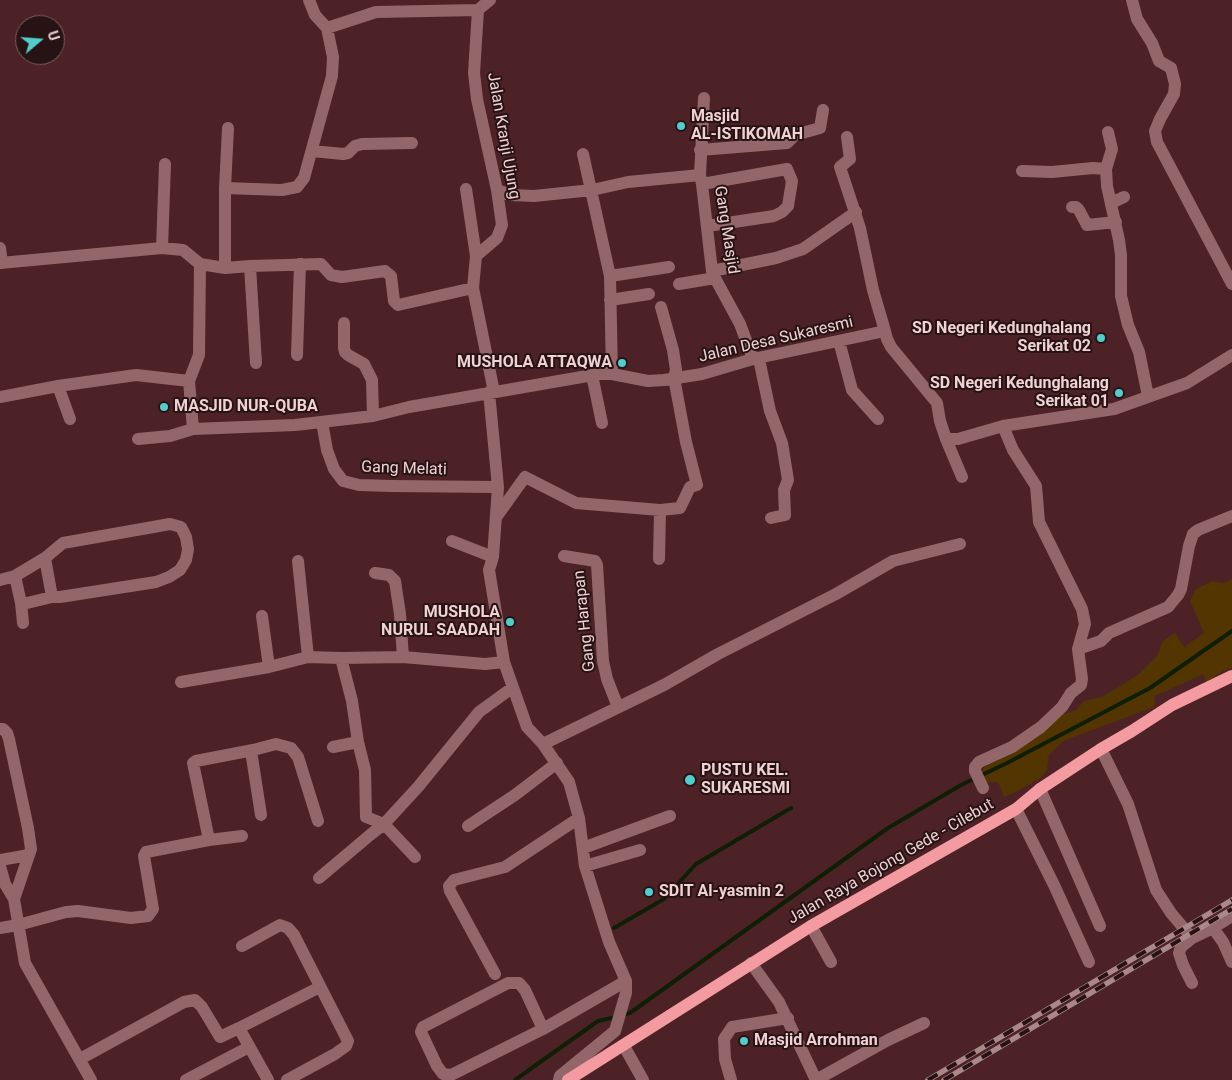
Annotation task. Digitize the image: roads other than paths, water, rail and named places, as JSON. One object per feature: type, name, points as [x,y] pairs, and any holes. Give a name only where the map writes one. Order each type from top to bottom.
[{"type":"main road","name":"Jalan Raya Bojong Gede - Cilebut","points":[[568,1080],[811,926],[1016,809],[1040,789],[1172,705],[1232,676]]},
{"type":"street","points":[[225,188],[282,190],[297,187],[304,178],[332,76],[333,57],[327,28],[315,15],[309,0]]},
{"type":"street","points":[[327,28],[376,12],[478,10],[490,0]]},
{"type":"street","points":[[1132,0],[1137,19],[1152,43],[1159,61],[1171,68],[1174,78],[1174,94],[1155,131],[1157,142],[1232,284]]},
{"type":"street","name":"Jalan Kranji Ujung","points":[[476,256],[497,238],[502,225],[497,190],[477,99],[474,73],[478,10]]},
{"type":"street","name":"Gang Masjid","points":[[704,98],[700,150],[701,180],[714,274],[756,359],[770,411],[782,444],[788,480],[784,490],[785,515],[771,518]]},
{"type":"street","points":[[700,150],[787,143],[795,135],[820,128],[823,110]]},
{"type":"street","points":[[225,268],[225,188],[228,128]]},
{"type":"street","points":[[1108,132],[1112,149],[1106,169],[1107,186],[1116,222],[1121,255],[1123,304],[1128,325],[1139,352],[1148,396]]},
{"type":"street","points":[[847,137],[850,159],[840,166],[856,212],[873,290],[887,339],[891,347],[937,403],[946,439],[962,477]]},
{"type":"street","points":[[312,152],[343,154],[362,144],[412,143]]},
{"type":"street","points":[[583,154],[610,276],[612,374]]},
{"type":"street","points":[[162,248],[165,164]]},
{"type":"street","points":[[1022,171],[1052,172],[1093,168],[1106,169]]},
{"type":"street","points":[[497,190],[511,195],[534,196],[592,190],[628,182],[701,180],[787,169],[792,181],[788,206],[782,212],[774,216],[707,226]]},
{"type":"street","points":[[466,189],[476,256],[472,288],[491,392],[498,487],[493,557],[489,570],[504,662],[527,727],[543,744],[569,782],[579,818],[584,866],[626,987],[615,1031],[560,1076],[558,1080]]},
{"type":"street","points":[[1111,204],[1124,197]]},
{"type":"street","points":[[1072,207],[1076,207],[1079,210],[1087,225],[1116,222]]},
{"type":"street","points":[[679,284],[776,258],[802,249],[856,212]]},
{"type":"street","points":[[0,248],[1,263],[162,248],[183,250],[200,264],[225,268],[321,264],[331,275],[342,277],[385,272],[391,276],[394,301],[398,304],[472,288]]},
{"type":"street","points":[[192,429],[189,381],[199,354],[200,264]]},
{"type":"street","points":[[297,355],[300,264]]},
{"type":"street","points":[[250,266],[256,363]]},
{"type":"street","points":[[610,276],[669,267]]},
{"type":"street","points":[[610,300],[649,294]]},
{"type":"street","points":[[497,517],[525,476],[571,501],[660,510],[680,508],[690,487],[697,485],[686,442],[674,378],[676,370],[672,350],[661,307]]},
{"type":"street","points":[[344,323],[345,352],[364,364],[372,380],[373,416]]},
{"type":"street","name":"Jalan Desa Sukaresmi","points":[[138,439],[170,436],[192,429],[295,425],[373,416],[409,407],[592,375],[612,374],[648,381],[702,374],[756,359],[885,331]]},
{"type":"street","name":"Jalan Desa Sukaresmi","points":[[839,341],[852,390],[878,420]]},
{"type":"street","points":[[946,439],[968,437],[1003,426],[1104,411],[1124,406],[1187,383],[1232,355]]},
{"type":"street","points":[[0,397],[58,386],[136,375],[189,381]]},
{"type":"street","points":[[592,375],[602,423]]},
{"type":"street","points":[[58,386],[70,420]]},
{"type":"street","name":"Gang Melati","points":[[322,422],[327,450],[334,469],[343,481],[359,485],[498,487]]},
{"type":"street","points":[[982,787],[975,771],[975,767],[979,762],[1012,747],[1040,728],[1062,707],[1071,693],[1081,686],[1082,679],[1078,649],[1085,624],[1082,609],[1039,522],[1036,486],[1013,450],[1003,426]]},
{"type":"street","points":[[659,559],[660,510]]},
{"type":"street","points":[[1078,649],[1101,640],[1109,633],[1168,607],[1181,589],[1193,534],[1198,530],[1232,516]]},
{"type":"street","points":[[0,580],[15,576],[44,558],[63,543],[170,524],[181,527],[186,537],[188,549],[186,560],[180,570],[169,578],[156,582],[21,603]]},
{"type":"street","points":[[452,541],[493,557]]},
{"type":"street","points":[[543,744],[664,685],[718,654],[836,594],[893,561],[960,544]]},
{"type":"street","name":"Gang Harapan","points":[[564,556],[594,561],[597,565],[602,661],[618,707]]},
{"type":"street","points":[[44,558],[52,597]]},
{"type":"street","points":[[298,561],[308,657]]},
{"type":"street","points":[[374,573],[389,574],[396,581],[403,657]]},
{"type":"street","points":[[15,576],[23,623]]},
{"type":"street","points":[[262,616],[269,667]]},
{"type":"street","points":[[181,682],[269,667],[308,657],[403,657],[485,664],[504,662]]},
{"type":"street","points":[[341,658],[352,701],[358,742],[365,770],[366,816],[384,824],[415,857]]},
{"type":"street","points":[[319,878],[384,824],[418,787],[479,712],[512,688]]},
{"type":"street","points":[[0,728],[7,733],[9,739],[31,849],[14,899]]},
{"type":"street","points":[[333,747],[358,742]]},
{"type":"street","points":[[209,840],[193,763],[276,744],[291,748],[298,757],[318,821]]},
{"type":"street","points":[[1101,749],[1128,804],[1156,890],[1171,913],[1192,938]]},
{"type":"street","points":[[251,751],[261,815]]},
{"type":"street","points":[[468,826],[515,795],[557,763]]},
{"type":"street","points":[[1040,789],[1100,926]]},
{"type":"street","points":[[1016,809],[1054,885],[1089,962]]},
{"type":"street","points":[[583,848],[670,816]]},
{"type":"street","points":[[495,974],[449,886],[454,880],[505,866],[579,818]]},
{"type":"street","points":[[0,928],[66,912],[78,911],[132,918],[148,916],[153,909],[144,856],[146,852],[242,836]]},
{"type":"street","points":[[584,866],[640,850]]},
{"type":"street","points":[[0,860],[28,855]]},
{"type":"street","points":[[0,866],[5,884],[14,899],[25,963],[91,1080]]},
{"type":"street","points":[[1192,983],[1182,965],[1179,953],[1181,947],[1192,938],[1232,916]]},
{"type":"street","points":[[242,946],[280,925],[288,928],[294,935],[348,1041],[346,1046],[335,1054],[287,1080]]},
{"type":"street","points":[[811,926],[832,962]]},
{"type":"street","points":[[1213,928],[1223,942],[1232,962]]},
{"type":"street","points":[[751,963],[780,1002],[816,1080],[888,1040],[924,1023]]},
{"type":"street","points":[[543,1029],[525,990],[519,983],[508,983],[423,1027],[421,1032],[437,1066],[443,1074],[451,1075],[543,1029],[626,987]]},
{"type":"street","points":[[220,1037],[320,986]]},
{"type":"street","points":[[80,1058],[184,1002],[195,1000],[202,1007],[220,1037],[229,1057]]},
{"type":"street","points":[[731,1080],[725,1058],[724,1039],[732,1027],[788,1018]]},
{"type":"street","points":[[239,1028],[268,1080]]},
{"type":"street","points":[[624,1046],[643,1080]]},
{"type":"street","points":[[186,1080],[249,1047]]},
{"type":"waterway","points":[[623,1015],[630,1013],[888,828],[961,785],[1150,688],[1232,631]]},
{"type":"waterway","points":[[614,928],[664,899],[696,864],[791,808]]},
{"type":"waterway","points":[[515,1080],[598,1021],[616,1017]]},
{"type":"railway","points":[[928,1080],[1232,900]]},
{"type":"railway","points":[[944,1080],[1232,909]]},
{"type":"place","name":"Masjid AL-ISTIKOMAH","points":[[681,126]]},
{"type":"place","name":"SD Negeri Kedunghalang Serikat 02","points":[[1101,338]]},
{"type":"place","name":"MUSHOLA ATTAQWA","points":[[622,363]]},
{"type":"place","name":"SD Negeri Kedunghalang Serikat 01","points":[[1119,393]]},
{"type":"place","name":"MASJID NUR-QUBA","points":[[164,407]]},
{"type":"place","name":"MUSHOLA NURUL SAADAH","points":[[510,622]]},
{"type":"place","name":"PUSTU KEL. SUKARESMI","points":[[690,780]]},
{"type":"place","name":"SDIT Al-yasmin 2","points":[[649,892]]},
{"type":"place","name":"Masjid Arrohman","points":[[744,1041]]}]
